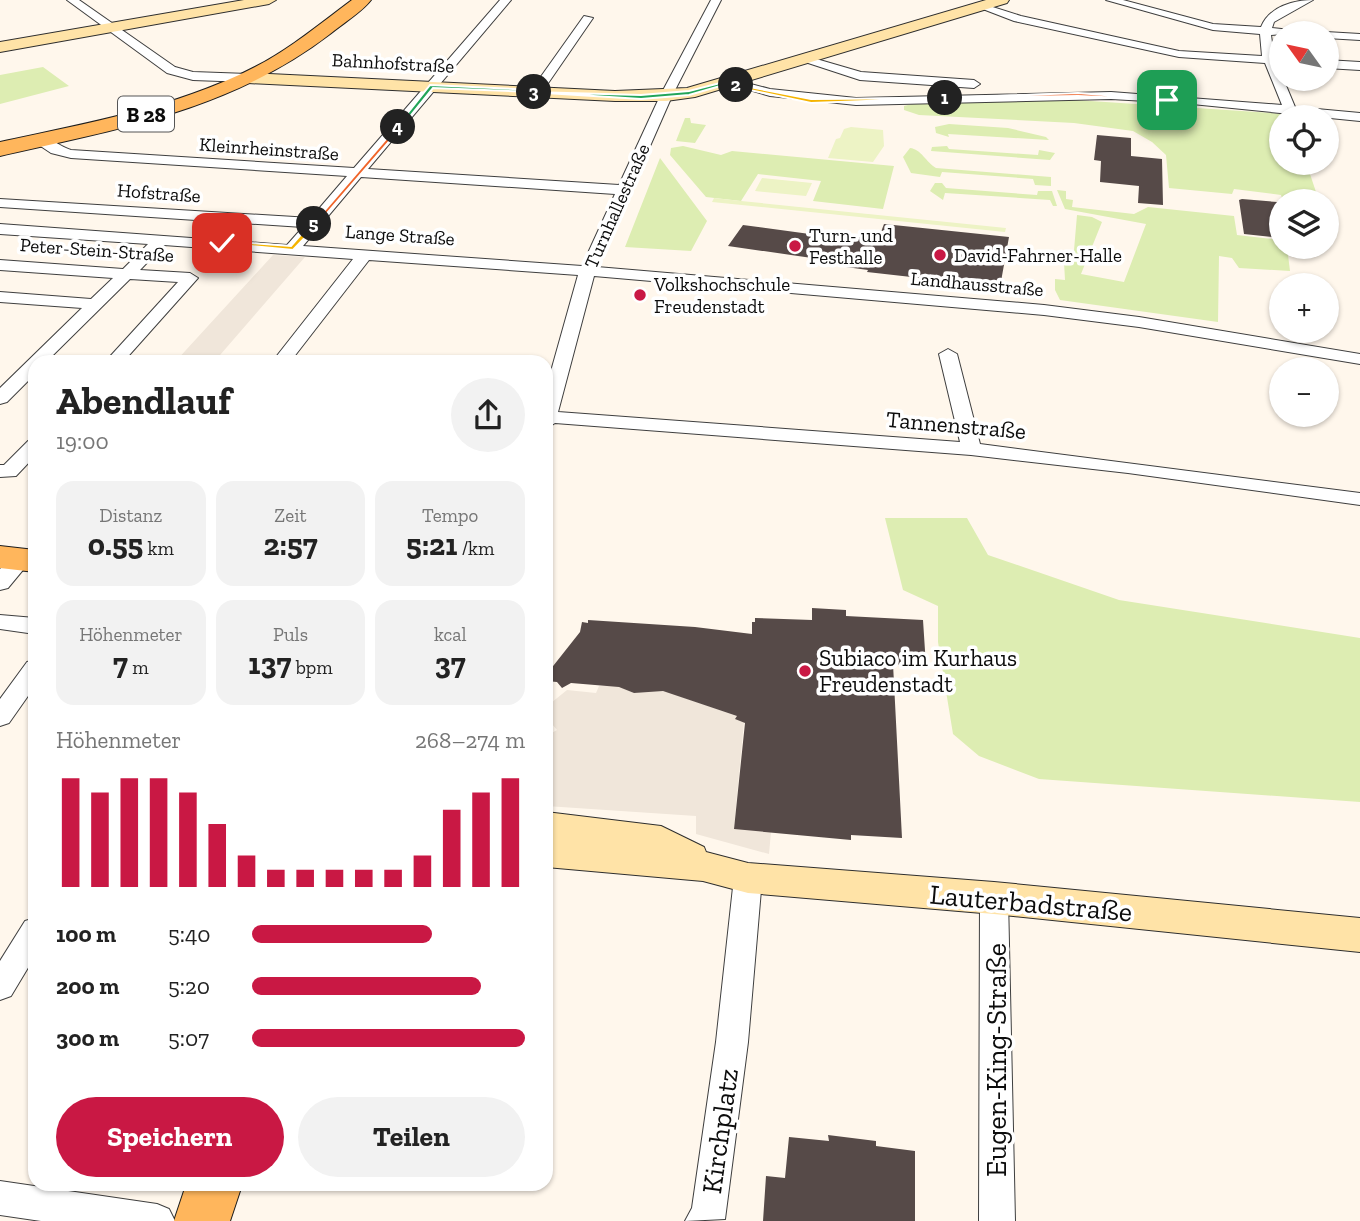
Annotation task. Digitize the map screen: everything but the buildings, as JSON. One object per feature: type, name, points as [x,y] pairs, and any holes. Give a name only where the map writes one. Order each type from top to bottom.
[{"type":"main road","name":"B 28","points":[[0,149],[141,116],[248,78],[278,62],[363,0]]},
{"type":"main road","points":[[202,1221],[212,1191]]},
{"type":"street","points":[[72,0],[171,70],[193,76],[248,78]]},
{"type":"street","points":[[0,47],[269,0]]},
{"type":"street","points":[[293,248],[506,0]]},
{"type":"street","name":"Turnhallestraße","points":[[553,397],[587,271],[666,96],[716,0]]},
{"type":"street","name":"Bahnhofstraße","points":[[248,78],[666,96],[728,82],[1002,0]]},
{"type":"street","points":[[1111,0],[1213,27],[1269,32]]},
{"type":"street","points":[[1269,42],[1266,32],[1270,20],[1284,10],[1308,0]]},
{"type":"street","points":[[980,6],[1018,19],[1179,54],[1269,61]]},
{"type":"street","points":[[536,92],[588,18]]},
{"type":"street","points":[[1339,36],[1360,37]]},
{"type":"street","points":[[806,59],[860,76],[982,84],[1012,96]]},
{"type":"street","points":[[1339,65],[1360,66]]},
{"type":"street","points":[[728,82],[811,101],[1078,94],[1269,109]]},
{"type":"street","points":[[1339,115],[1360,117]]},
{"type":"street","name":"Kleinrheinstraße","points":[[41,140],[56,150],[71,154],[624,190]]},
{"type":"street","name":"Hofstraße","points":[[0,203],[315,223]]},
{"type":"street","name":"Lange Straße","points":[[0,229],[366,253],[587,271]]},
{"type":"street","points":[[44,355],[162,239]]},
{"type":"street","points":[[286,355],[366,253]]},
{"type":"street","name":"Peter-Stein-Straße","points":[[0,265],[190,278],[120,355]]},
{"type":"street","name":"Landhausstraße","points":[[587,271],[1044,310],[1139,322],[1360,359]]},
{"type":"street","points":[[0,297],[96,304]]},
{"type":"street","points":[[948,354],[971,449]]},
{"type":"street","points":[[0,398],[28,371]]},
{"type":"street","name":"Tannenstraße","points":[[553,419],[971,449],[1128,467],[1360,499]]},
{"type":"street","points":[[3,475],[28,452]]},
{"type":"street","points":[[0,622],[28,625]]},
{"type":"street","points":[[0,717],[28,678]]},
{"type":"street","name":"Lauterbadstraße","points":[[553,827],[661,841],[703,866]]},
{"type":"street","name":"Lauterbadstraße","points":[[553,853],[703,866],[748,878],[994,898],[1360,935]]},
{"type":"street","name":"Kirchplatz","points":[[706,1220],[732,1042],[748,878]]},
{"type":"street","name":"Eugen-King-Straße","points":[[994,898],[997,1221]]},
{"type":"street","points":[[0,987],[28,941]]},
{"type":"street","points":[[0,1198],[157,1221]]},
{"type":"green space","points":[[43,67],[69,86],[0,104],[0,75]]},
{"type":"green space","points":[[1045,98],[1269,113],[1269,175],[1310,175],[1315,189],[1269,189],[1269,193],[1234,189],[1232,194],[1169,188],[1166,155],[1152,142],[1133,131],[1074,123],[919,115],[904,110],[904,106]]},
{"type":"green space","points":[[685,118],[690,118],[691,123],[706,125],[695,143],[676,141]]},
{"type":"green space","points":[[949,124],[1008,128],[1049,140],[948,134],[949,137],[936,133],[935,127]]},
{"type":"green space","points":[[851,127],[883,130],[884,146],[873,162],[828,158],[836,139],[840,138],[844,129]]},
{"type":"green space","points":[[683,146],[721,155],[732,151],[894,166],[883,209],[813,201],[821,181],[758,174],[741,201],[706,197],[670,155],[671,148]]},
{"type":"green space","points":[[947,146],[949,149],[1038,155],[1039,150],[1055,153],[1050,160],[931,151],[932,147]]},
{"type":"green space","points":[[910,148],[936,168],[1051,177],[1051,186],[1035,185],[1033,179],[942,172],[940,177],[911,173],[903,157]]},
{"type":"green space","points":[[660,158],[707,221],[691,251],[625,247]]},
{"type":"green space","points":[[762,178],[812,183],[806,196],[755,191]]},
{"type":"green space","points":[[935,183],[942,183],[946,188],[1037,195],[1038,191],[1052,191],[1057,206],[1053,206],[1050,200],[945,193],[943,200],[930,191]]},
{"type":"green space","points":[[1057,190],[1066,191],[1066,199],[1073,200],[1072,207],[1134,214],[1148,207],[1234,216],[1237,235],[1269,239],[1269,259],[1288,259],[1290,271],[1239,268],[1232,258],[1219,256],[1218,322],[1060,300],[1055,290],[1055,279],[1065,280],[1064,262],[1073,262],[1077,215],[1092,217],[1102,222],[1081,274],[1124,282],[1146,224],[1065,209]]},
{"type":"green space","points":[[714,198],[1006,228],[1005,232],[712,202]]},
{"type":"green space","points":[[885,518],[967,518],[988,555],[1119,600],[1360,638],[1360,802],[1039,779],[979,756],[953,734],[938,642],[938,606],[903,590]]},
{"type":"shaded area","points":[[273,255],[305,257],[220,355],[181,355]]},
{"type":"shaded area","points":[[599,686],[618,686],[634,693],[656,689],[679,692],[679,696],[737,716],[744,722],[734,828],[771,832],[769,854],[696,834],[696,816],[553,806],[553,732],[557,730],[553,725],[553,701],[567,690],[596,693]]},
{"type":"place","name":"Turn- und Festhalle","points":[[795,246]]},
{"type":"place","name":"David-Fahrner-Halle","points":[[940,255]]},
{"type":"place","name":"Volkshochschule Freudenstadt","points":[[640,295]]},
{"type":"place","name":"Subiaco im Kurhaus Freudenstadt","points":[[805,671]]},
{"type":"route","points":[[222,243],[293,248],[432,86],[641,97],[689,93],[728,82],[766,93],[811,101],[855,102],[1078,94],[1167,100]]}]
